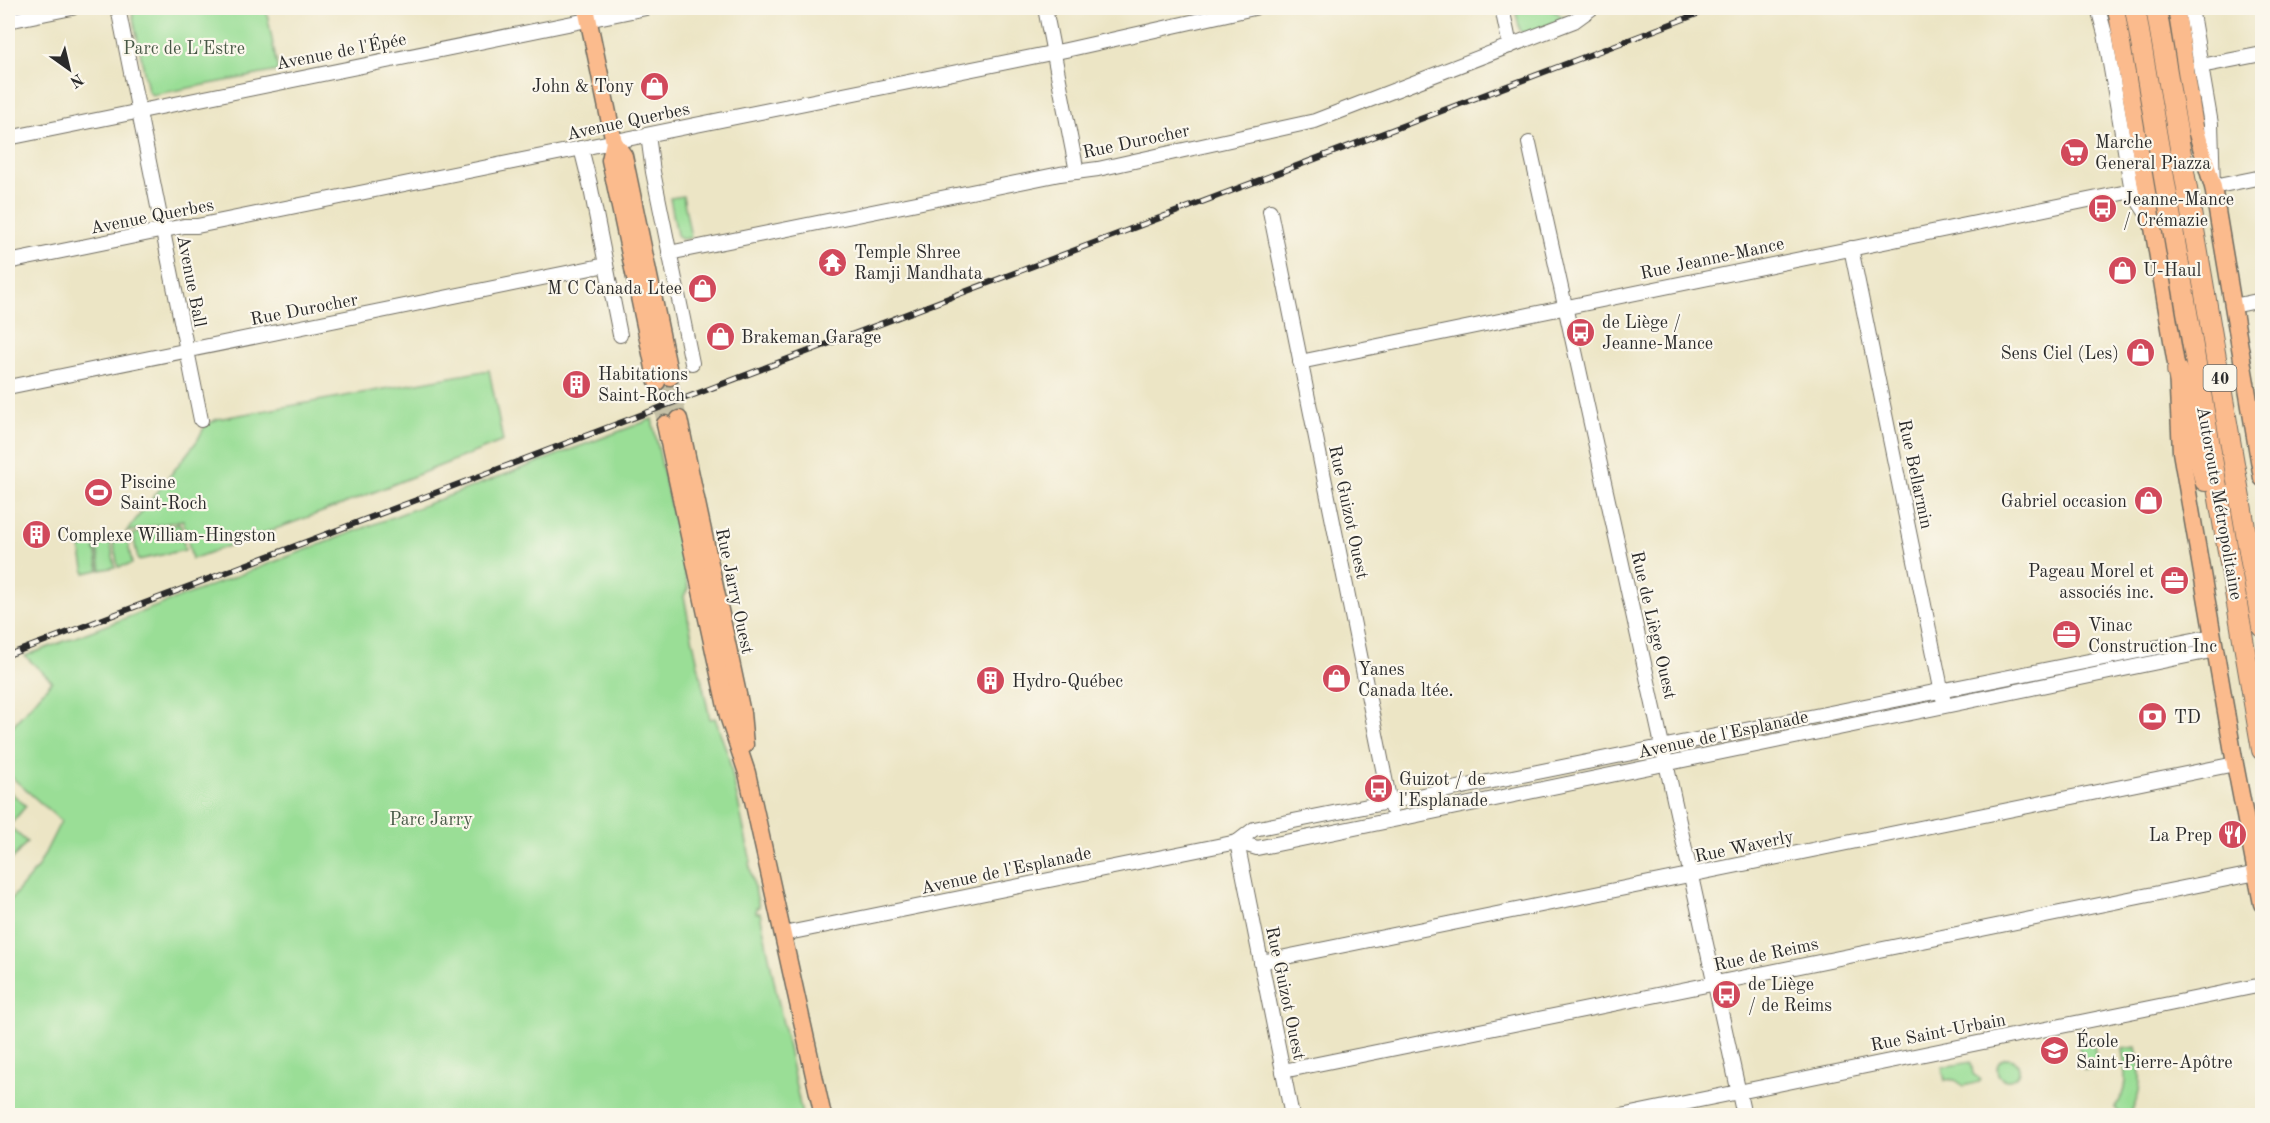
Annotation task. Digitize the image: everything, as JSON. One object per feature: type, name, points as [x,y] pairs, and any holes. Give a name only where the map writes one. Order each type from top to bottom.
[{"type":"highway","name":"Autoroute Métropolitaine","points":[[2135,8],[2262,750]]},
{"type":"highway","name":"Autoroute Métropolitaine","points":[[2156,8],[2262,627]]},
{"type":"highway","points":[[2177,370],[2240,621]]},
{"type":"main road","points":[[2116,8],[2177,370],[2179,439],[2235,764],[2262,904]]},
{"type":"main road","points":[[2176,8],[2196,127],[2213,187],[2233,306],[2257,418],[2262,478]]},
{"type":"main road","points":[[587,13],[614,142],[610,160],[664,380]]},
{"type":"main road","name":"Rue Jarry Ouest","points":[[672,421],[742,713],[747,772],[823,1116]]},
{"type":"street","points":[[8,21],[72,8]]},
{"type":"street","name":"Avenue Ball","points":[[118,8],[201,420]]},
{"type":"street","name":"Avenue de l'Épée","points":[[8,138],[587,13],[646,8]]},
{"type":"street","points":[[1045,8],[1077,172]]},
{"type":"street","name":"Avenue Querbes","points":[[8,262],[614,142],[1054,52],[1254,8]]},
{"type":"street","points":[[1502,8],[1510,46]]},
{"type":"street","name":"Rue Durocher","points":[[669,254],[1077,172],[1098,170],[1314,121],[1575,21],[1592,8]]},
{"type":"street","points":[[2098,8],[2105,34],[2132,191],[2152,223]]},
{"type":"street","points":[[2191,8],[2211,124],[2213,187],[2262,177]]},
{"type":"street","points":[[2201,66],[2262,54]]},
{"type":"street","points":[[648,135],[653,172],[692,363]]},
{"type":"street","name":"Rue de Liège Ouest","points":[[1529,143],[1744,1116]]},
{"type":"street","points":[[580,148],[620,335]]},
{"type":"street","name":"Rue Jeanne-Mance","points":[[1300,362],[2132,191]]},
{"type":"street","name":"Rue Guizot Ouest","points":[[1270,211],[1394,819]]},
{"type":"street","name":"Rue Bellarmin","points":[[1851,248],[1945,706]]},
{"type":"street","name":"Rue Durocher","points":[[8,387],[606,266]]},
{"type":"street","points":[[2233,306],[2262,300]]},
{"type":"street","name":"Avenue de l'Esplanade","points":[[783,934],[1237,842],[1254,829],[1390,801],[1942,691],[2215,643]]},
{"type":"street","name":"Avenue de l'Esplanade","points":[[1237,842],[1257,848],[1945,706],[2215,643]]},
{"type":"street","name":"Rue Waverly","points":[[1261,962],[2235,764]]},
{"type":"street","name":"Rue Guizot Ouest","points":[[1237,842],[1292,1116]]},
{"type":"street","name":"Rue de Reims","points":[[1283,1071],[2257,873]]},
{"type":"street","name":"Rue Saint-Urbain","points":[[1621,1116],[2262,985]]},
{"type":"green space","name":"Parc de L'Estre","points":[[134,8],[266,8],[278,71],[152,95],[148,91],[132,12]]},
{"type":"green space","points":[[1515,8],[1548,8],[1566,18],[1525,34],[1520,31]]},
{"type":"green space","points":[[683,196],[691,238],[681,239],[677,235],[670,198]]},
{"type":"green space","points":[[489,370],[503,441],[336,507],[192,559],[183,520],[126,532],[197,441],[205,426],[217,419]]},
{"type":"green space","name":"Parc Jarry","points":[[652,419],[688,588],[684,596],[689,623],[710,719],[715,718],[728,755],[759,907],[756,908],[756,913],[760,913],[802,1115],[8,1115],[8,903],[38,867],[61,821],[8,774],[8,731],[52,681],[25,656]]},
{"type":"green space","points":[[180,524],[185,550],[138,560],[133,534]]},
{"type":"green space","points":[[127,537],[132,564],[118,567],[113,540]]},
{"type":"green space","points":[[110,540],[115,567],[101,570],[96,543]]},
{"type":"green space","points":[[94,544],[99,570],[85,573],[80,547]]},
{"type":"green space","points":[[8,790],[26,806],[9,826],[27,842],[8,864]]},
{"type":"green space","points":[[2093,1040],[2098,1067],[2084,1070],[2078,1043]]},
{"type":"green space","points":[[2136,1047],[2140,1073],[2138,1097],[2130,1114],[2122,1115],[2115,1108],[2124,1087],[2122,1049]]},
{"type":"green space","points":[[2008,1058],[2016,1061],[2019,1069],[2016,1077],[2008,1080],[2000,1077],[1997,1069],[2000,1061]]},
{"type":"green space","points":[[1971,1062],[1973,1074],[1980,1079],[1979,1082],[1964,1086],[1955,1080],[1945,1081],[1942,1067]]},
{"type":"tunnel","points":[[670,377],[679,419]]},
{"type":"tunnel","points":[[657,382],[665,424]]},
{"type":"railway","points":[[8,655],[1713,8]]},
{"type":"place","name":"John & Tony","points":[[655,86]]},
{"type":"place","name":"Marche General Piazza","points":[[2074,152]]},
{"type":"place","name":"Jeanne-Mance / Crémazie","points":[[2102,209]]},
{"type":"place","name":"Temple Shree Ramji Mandhata","points":[[833,262]]},
{"type":"place","name":"U-Haul","points":[[2122,270]]},
{"type":"place","name":"M C Canada Ltee","points":[[703,288]]},
{"type":"place","name":"de Liège / Jeanne-Mance","points":[[1581,332]]},
{"type":"place","name":"Brakeman Garage","points":[[720,337]]},
{"type":"place","name":"Sens Ciel (Les)","points":[[2140,353]]},
{"type":"place","name":"Habitations Saint-Roch","points":[[577,384]]},
{"type":"place","name":"Piscine Saint-Roch","points":[[99,492]]},
{"type":"place","name":"Gabriel occasion","points":[[2148,501]]},
{"type":"place","name":"Complexe William-Hingston","points":[[36,535]]},
{"type":"place","name":"Pageau Morel et associés inc.","points":[[2175,581]]},
{"type":"place","name":"Vinac Construction Inc","points":[[2067,635]]},
{"type":"place","name":"Yanes Canada ltée.","points":[[1337,679]]},
{"type":"place","name":"Hydro-Québec","points":[[991,681]]},
{"type":"place","name":"TD","points":[[2153,717]]},
{"type":"place","name":"Guizot / de l'Esplanade","points":[[1378,789]]},
{"type":"place","name":"La Prep","points":[[2233,835]]},
{"type":"place","name":"de Liège / de Reims","points":[[1727,994]]},
{"type":"place","name":"École Saint-Pierre-Apôtre","points":[[2055,1051]]}]
